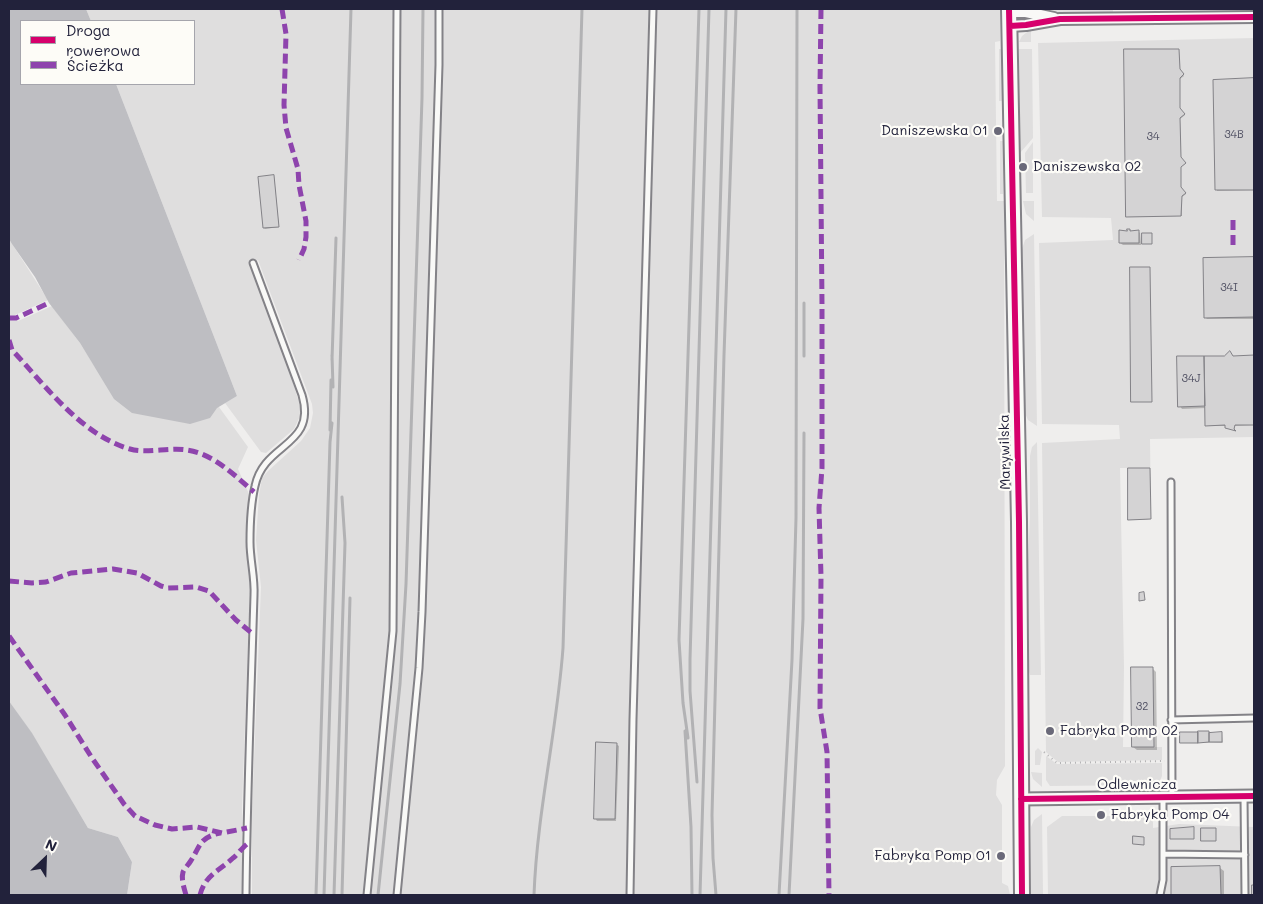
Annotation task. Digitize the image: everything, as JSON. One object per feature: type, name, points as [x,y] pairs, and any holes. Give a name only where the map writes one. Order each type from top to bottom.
[{"type":"main road","name":"Marywilska","points":[[1010,15],[1019,502],[1022,895]]},
{"type":"street","points":[[1010,15],[1026,12],[1060,19],[1254,18]]},
{"type":"street","name":"Odlewnicza","points":[[1021,799],[1249,796]]},
{"type":"lane","points":[[366,895],[393,631],[397,9]]},
{"type":"lane","points":[[397,895],[416,697],[422,612],[439,9]]},
{"type":"lane","points":[[630,895],[633,719],[653,9]]},
{"type":"lane","points":[[246,895],[255,588],[250,542],[254,492],[263,466],[298,433],[305,420],[306,413],[300,387],[254,263]]},
{"type":"lane","points":[[1160,895],[1163,880],[1167,797],[1171,761],[1171,482]]},
{"type":"lane","points":[[1171,720],[1254,718]]},
{"type":"lane","points":[[1245,895],[1244,855],[1249,796]]},
{"type":"lane","points":[[1164,854],[1244,855]]},
{"type":"path","points":[[1044,752],[1056,763],[1171,761]]},
{"type":"shaded area","points":[[9,9],[86,9],[91,20],[20,20],[20,85],[116,85],[237,396],[217,408],[210,418],[190,424],[132,413],[114,399],[80,343],[49,303],[35,277],[9,239]]},
{"type":"shaded area","points":[[86,9],[1000,9],[1000,41],[995,42],[997,201],[1004,201],[1005,766],[997,780],[996,795],[1002,805],[1002,883],[1008,886],[1010,895],[252,895],[252,810],[261,587],[256,540],[259,495],[262,478],[301,441],[310,428],[313,413],[312,404],[258,260],[250,266],[286,360],[302,412],[294,429],[266,453],[261,452],[225,403],[237,396],[116,85],[195,85],[195,20],[91,20]]},
{"type":"shaded area","points":[[1044,9],[1113,9],[1113,12],[1048,12]]},
{"type":"shaded area","points":[[1031,29],[1031,42],[1019,42],[1022,36]]},
{"type":"shaded area","points":[[1254,38],[1254,437],[1150,439],[1151,519],[1128,520],[1128,468],[1120,468],[1124,666],[1123,747],[1162,747],[1162,760],[1058,762],[1046,752],[1042,443],[1120,439],[1119,425],[1042,424],[1039,243],[1113,240],[1111,218],[1042,217],[1038,43]]},
{"type":"shaded area","points":[[999,49],[1002,49],[1002,101],[999,101]]},
{"type":"shaded area","points":[[1019,49],[1032,49],[1033,138],[1020,153]]},
{"type":"shaded area","points":[[1000,141],[1003,141],[1003,194],[1000,194]]},
{"type":"shaded area","points":[[1033,142],[1033,193],[1026,193],[1025,153]]},
{"type":"shaded area","points":[[1023,201],[1034,201],[1034,221],[1026,214]]},
{"type":"shaded area","points":[[1034,234],[1037,426],[1028,420],[1024,411],[1022,249],[1025,240]]},
{"type":"shaded area","points":[[9,239],[48,300],[15,315],[18,321],[52,306],[80,343],[95,367],[219,407],[248,447],[238,469],[249,494],[246,535],[250,587],[242,807],[243,895],[127,895],[132,862],[118,837],[88,828],[32,734],[9,701]]},
{"type":"shaded area","points":[[1037,442],[1041,675],[1030,675],[1027,665],[1027,581],[1030,456],[1032,447]]},
{"type":"shaded area","points":[[9,701],[32,733],[88,828],[118,837],[132,862],[127,895],[9,895]]},
{"type":"shaded area","points":[[1038,748],[1042,752],[1040,765],[1035,765],[1035,751]]},
{"type":"shaded area","points":[[1046,756],[1057,764],[1162,763],[1162,776],[1158,785],[1050,786],[1046,780]]},
{"type":"shaded area","points":[[1031,772],[1042,773],[1042,787],[1033,779]]},
{"type":"shaded area","points":[[1042,814],[1043,895],[1031,895],[1031,827],[1034,820]]},
{"type":"shaded area","points":[[1124,814],[1150,814],[1153,817],[1153,828],[1179,824],[1254,827],[1254,895],[1048,895],[1047,827],[1062,816],[1119,816]]},
{"type":"building","points":[[1124,49],[1179,49],[1180,69],[1184,74],[1180,78],[1180,108],[1185,114],[1180,118],[1181,157],[1186,163],[1181,167],[1181,187],[1186,193],[1182,196],[1181,216],[1126,217]]},
{"type":"building","points":[[1254,78],[1254,190],[1215,190],[1213,80]]},
{"type":"building","points":[[274,175],[279,227],[263,228],[258,177]]},
{"type":"building","points":[[1127,229],[1130,229],[1130,231],[1139,230],[1139,243],[1119,243],[1119,230],[1127,231]]},
{"type":"building","points":[[1142,233],[1152,233],[1152,244],[1142,244]]},
{"type":"building","points":[[1254,257],[1254,317],[1204,318],[1203,258]]},
{"type":"building","points":[[1130,267],[1150,267],[1152,402],[1131,402]]},
{"type":"building","points":[[1230,351],[1233,356],[1254,355],[1254,425],[1235,425],[1234,429],[1236,431],[1225,428],[1225,425],[1205,426],[1204,356],[1224,356]]},
{"type":"building","points":[[1177,356],[1204,356],[1205,406],[1178,407]]},
{"type":"building","points":[[1128,468],[1150,468],[1151,519],[1128,520]]},
{"type":"building","points":[[1144,592],[1145,600],[1139,601],[1139,593]]},
{"type":"building","points":[[1131,667],[1153,667],[1154,747],[1132,747]]},
{"type":"building","points":[[1198,731],[1209,731],[1209,742],[1198,743]]},
{"type":"building","points":[[1180,732],[1198,732],[1198,743],[1180,743]]},
{"type":"building","points":[[1222,732],[1222,742],[1209,742],[1209,733]]},
{"type":"building","points":[[596,742],[617,743],[615,819],[594,819]]},
{"type":"building","points":[[1194,827],[1194,839],[1170,839],[1170,829]]},
{"type":"building","points":[[1201,828],[1216,828],[1216,841],[1201,841]]},
{"type":"building","points":[[1133,836],[1144,837],[1144,845],[1133,844]]},
{"type":"building","points":[[1220,866],[1221,895],[1171,895],[1171,867]]},
{"type":"building","points":[[1252,885],[1254,885],[1254,895],[1252,895]]},
{"type":"railway","points":[[324,895],[351,9]]},
{"type":"railway","points":[[378,895],[400,684],[406,584],[422,98],[423,9]]},
{"type":"railway","points":[[534,895],[539,833],[563,648],[582,9]]},
{"type":"railway","points":[[688,738],[683,703],[679,640],[699,9]]},
{"type":"railway","points":[[697,782],[690,691],[690,659],[709,9]]},
{"type":"railway","points":[[700,895],[726,9]]},
{"type":"railway","points":[[716,895],[712,815],[724,355],[736,9]]},
{"type":"railway","points":[[779,895],[792,660],[796,518],[797,9]]},
{"type":"railway","points":[[332,360],[336,238]]},
{"type":"railway","points":[[804,303],[804,356]]},
{"type":"railway","points":[[332,355],[333,387]]},
{"type":"railway","points":[[330,430],[331,380]]},
{"type":"railway","points":[[316,895],[332,423]]},
{"type":"railway","points":[[789,895],[803,619],[804,433]]},
{"type":"railway","points":[[334,895],[345,543],[342,497]]},
{"type":"railway","points":[[342,895],[350,598]]},
{"type":"railway","points":[[685,731],[691,827],[692,895]]},
{"type":"marked path","points":[[282,9],[286,34],[284,105],[286,128],[298,169],[306,221],[304,249],[299,260]]},
{"type":"marked path","points":[[821,9],[822,468],[819,508],[821,576],[820,708],[827,752],[829,895]]},
{"type":"marked path","points":[[1233,220],[1233,245]]},
{"type":"marked path","points":[[9,318],[16,318],[49,303]]},
{"type":"marked path","points":[[9,340],[12,350],[51,393],[80,421],[96,433],[130,449],[150,451],[180,449],[197,452],[223,466],[254,492]]},
{"type":"marked path","points":[[9,581],[46,582],[71,573],[113,569],[137,573],[168,588],[196,587],[209,591],[236,620],[253,634]]},
{"type":"marked path","points":[[9,636],[65,715],[124,804],[135,816],[155,825],[172,829],[197,827],[222,833],[247,828]]},
{"type":"marked path","points":[[186,895],[182,875],[184,871],[201,843],[208,837],[220,833]]},
{"type":"marked path","points":[[200,895],[202,888],[209,878],[247,844]]},
{"type":"cycle path","points":[[1009,9],[1019,522],[1022,895]]},
{"type":"cycle path","points":[[1010,26],[1060,19],[1254,17]]},
{"type":"cycle path","points":[[1021,799],[1254,796]]},
{"type":"place","name":"Daniszewska 01","points":[[998,131]]},
{"type":"place","name":"Daniszewska 02","points":[[1023,167]]},
{"type":"place","name":"Fabryka Pomp 02","points":[[1050,731]]},
{"type":"place","name":"Fabryka Pomp 04","points":[[1101,815]]},
{"type":"place","name":"Fabryka Pomp 01","points":[[1001,856]]}]
